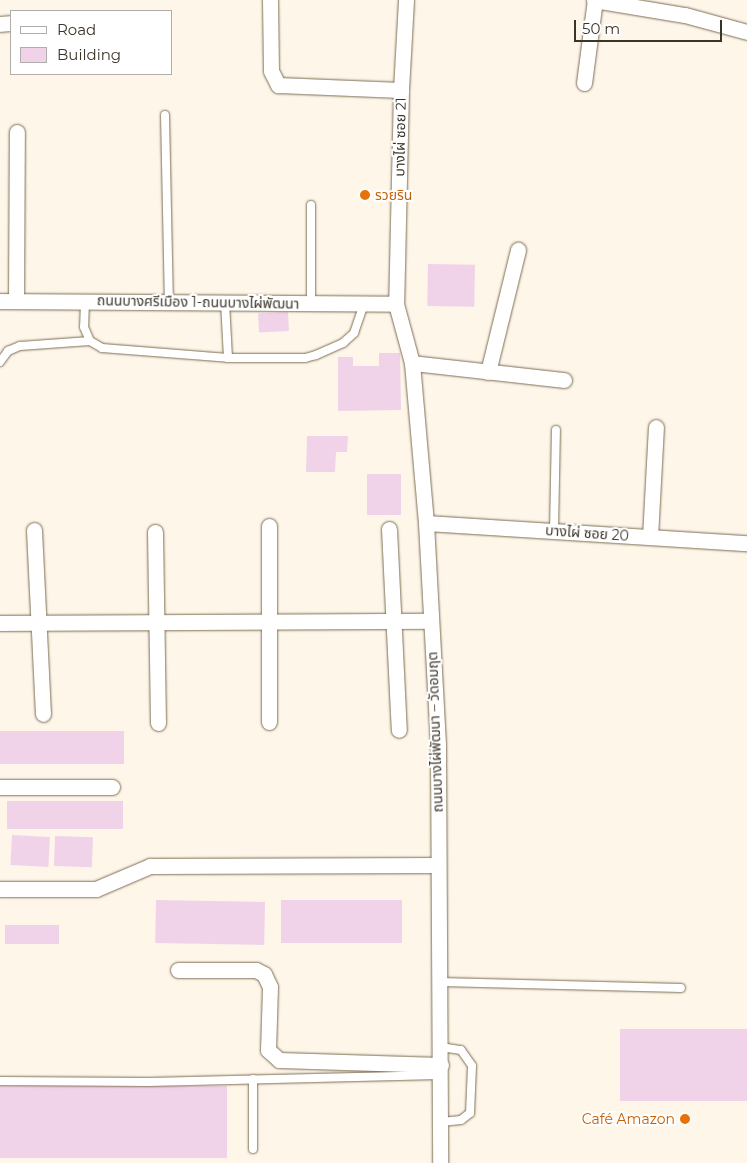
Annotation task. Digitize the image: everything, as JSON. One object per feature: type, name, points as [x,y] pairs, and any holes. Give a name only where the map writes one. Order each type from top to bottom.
[{"type":"street","points":[[270,0],[271,71],[273,80],[278,85],[401,90]]},
{"type":"street","name":"บางไผ่ ซอย 21","points":[[396,304],[401,90],[406,0]]},
{"type":"street","points":[[584,83],[594,0],[685,15],[747,32]]},
{"type":"street","points":[[16,301],[17,132]]},
{"type":"street","points":[[488,372],[518,250]]},
{"type":"street","name":"ถนนบางศรีเมือง 1-ถนนบางไผ่พัฒนา","points":[[0,301],[396,304]]},
{"type":"street","name":"ถนนบางไผ่พัฒนา – วัดอมฤต","points":[[396,304],[412,363],[426,523],[438,745],[441,1047],[440,1163]]},
{"type":"street","points":[[412,363],[564,380]]},
{"type":"street","points":[[650,537],[656,427]]},
{"type":"street","name":"บางไผ่ ซอย 20","points":[[426,523],[747,543]]},
{"type":"street","points":[[269,526],[269,722]]},
{"type":"street","points":[[389,529],[399,730]]},
{"type":"street","points":[[34,530],[43,714]]},
{"type":"street","points":[[155,532],[158,723]]},
{"type":"street","points":[[0,623],[431,622]]},
{"type":"street","points":[[0,787],[112,787]]},
{"type":"street","points":[[0,889],[96,889],[150,866],[438,865]]},
{"type":"street","points":[[178,970],[256,970],[264,974],[270,987],[268,1050],[278,1060],[441,1070]]},
{"type":"lane","points":[[165,115],[169,301]]},
{"type":"lane","points":[[311,205],[311,303]]},
{"type":"lane","points":[[85,301],[84,327],[90,341]]},
{"type":"lane","points":[[225,302],[228,358]]},
{"type":"lane","points":[[0,362],[8,351],[20,346],[90,341],[102,348],[228,358],[306,358],[343,342],[354,333],[364,304]]},
{"type":"lane","points":[[554,531],[556,430]]},
{"type":"lane","points":[[440,982],[681,988]]},
{"type":"lane","points":[[441,1047],[461,1050],[472,1066],[470,1113],[461,1120],[441,1122]]},
{"type":"lane","points":[[0,1081],[254,1079],[441,1070]]},
{"type":"lane","points":[[253,1149],[254,1079]]},
{"type":"building","points":[[428,264],[475,265],[474,307],[427,306]]},
{"type":"building","points":[[288,312],[289,331],[259,333],[258,314]]},
{"type":"building","points":[[379,353],[400,353],[401,410],[338,411],[338,357],[353,357],[353,366],[379,366]]},
{"type":"building","points":[[307,436],[348,436],[347,452],[336,452],[335,472],[306,472]]},
{"type":"building","points":[[367,474],[401,474],[401,515],[367,515]]},
{"type":"building","points":[[0,731],[124,731],[124,764],[0,764]]},
{"type":"building","points":[[7,801],[123,801],[123,829],[7,829]]},
{"type":"building","points":[[12,835],[50,837],[48,867],[10,865]]},
{"type":"building","points":[[55,836],[93,837],[92,867],[54,866]]},
{"type":"building","points":[[156,900],[265,902],[264,945],[155,943]]},
{"type":"building","points":[[281,900],[402,900],[402,943],[281,943]]},
{"type":"building","points":[[5,925],[59,925],[59,944],[5,944]]},
{"type":"building","points":[[620,1029],[747,1029],[747,1101],[620,1101]]},
{"type":"building","points":[[0,1086],[227,1086],[227,1158],[0,1158]]},
{"type":"place","name":"รวยริน","points":[[365,195]]},
{"type":"place","name":"Café Amazon","points":[[685,1119]]}]
